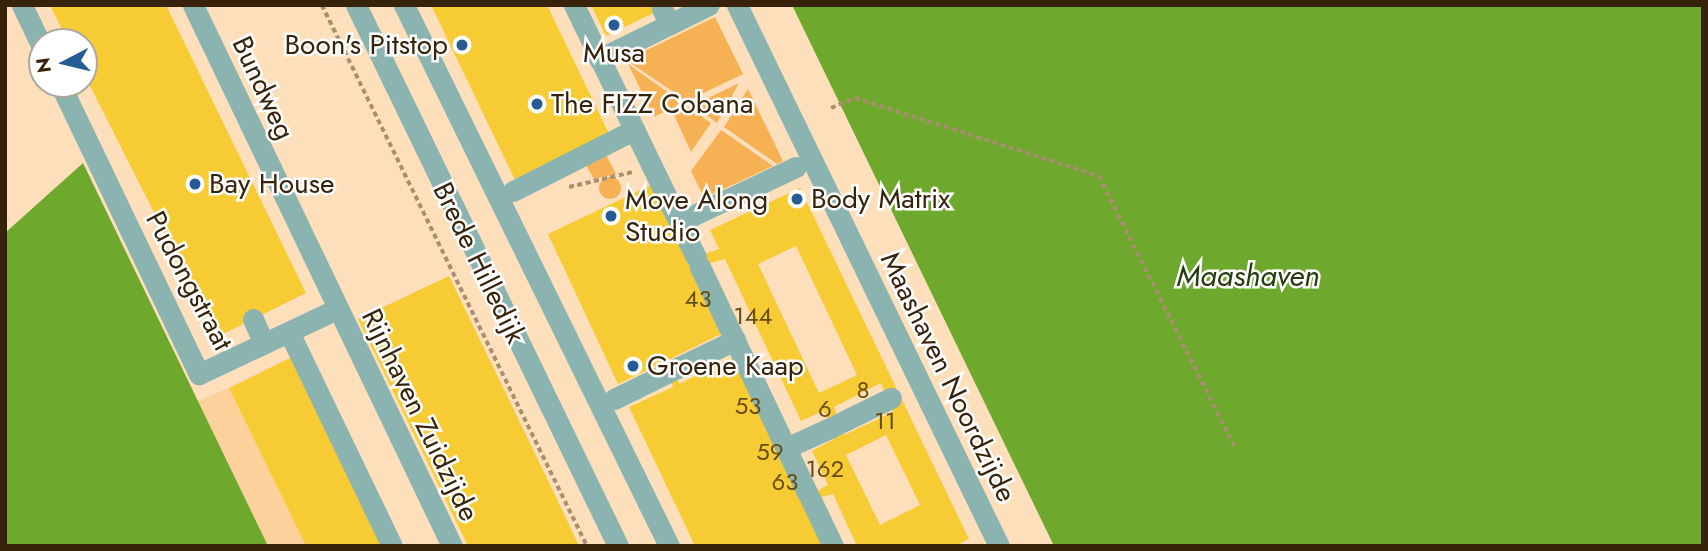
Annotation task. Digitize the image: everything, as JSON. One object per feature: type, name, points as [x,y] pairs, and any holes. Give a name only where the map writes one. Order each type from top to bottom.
[{"type":"street","points":[[22,5],[33,28]]},
{"type":"street","name":"Bundweg","points":[[193,5],[337,309]]},
{"type":"street","name":"Brede Hilledijk","points":[[356,5],[618,546]]},
{"type":"street","name":"Brede Hilledijk","points":[[404,5],[669,546]]},
{"type":"street","points":[[574,5],[833,546]]},
{"type":"street","points":[[599,59],[666,17],[709,5]]},
{"type":"street","name":"Maashaven Noordzijde","points":[[737,5],[999,546]]},
{"type":"street","name":"Pudongstraat","points":[[67,98],[199,374],[337,309]]},
{"type":"street","points":[[513,191],[634,131]]},
{"type":"street","points":[[678,222],[796,167]]},
{"type":"street","name":"Rijnhaven Zuidzijde","points":[[337,309],[452,546]]},
{"type":"street","points":[[253,319],[264,344]]},
{"type":"street","points":[[289,332],[393,546]]},
{"type":"street","points":[[614,400],[735,340]]},
{"type":"street","points":[[786,448],[898,395]]},
{"type":"path","name":"Brede Hilledijk","points":[[322,5],[587,546]]},
{"type":"path","points":[[831,108],[855,98],[1099,176],[1234,446]]},
{"type":"path","points":[[560,189],[653,168]]},
{"type":"shaded area","points":[[715,17],[743,74],[687,101],[626,60]]},
{"type":"shaded area","points":[[628,64],[683,103],[654,117]]},
{"type":"shaded area","points":[[739,83],[717,123],[694,105]]},
{"type":"shaded area","points":[[748,89],[783,161],[777,164],[724,127]]},
{"type":"shaded area","points":[[689,107],[711,123],[691,152],[674,115]]},
{"type":"shaded area","points":[[721,130],[773,166],[704,198],[691,171]]},
{"type":"shaded area","points":[[605,153],[616,174],[594,179],[585,163]]},
{"type":"shaded area","points":[[610,177],[618,180],[621,188],[618,196],[610,199],[602,196],[599,188],[602,180]]},
{"type":"shaded area","points":[[229,388],[306,546],[268,546],[198,401]]},
{"type":"water","name":"Maashaven","points":[[792,5],[1703,5],[1703,546],[1054,546]]},
{"type":"water","points":[[83,163],[268,546],[5,546],[5,233]]},
{"type":"building","name":"Bay House","points":[[50,5],[166,5],[306,293],[217,337],[96,98],[98,28],[61,28]]},
{"type":"building","name":"The FIZZ Cobana","points":[[431,5],[547,5],[611,138],[517,184]]},
{"type":"building","name":"Musa","points":[[591,5],[670,5],[606,36]]},
{"type":"building","name":"Groene Kaap","points":[[653,184],[689,259],[719,249],[710,230],[800,188],[969,539],[955,546],[857,546],[833,494],[813,499],[822,546],[695,546],[629,407],[673,387],[668,370],[662,363],[618,384],[548,234]],"holes":[[[796,246],[857,375],[819,393],[758,264]],[[725,259],[801,421],[823,411],[830,421],[834,439],[812,451],[828,485],[819,490],[810,493],[734,357],[679,384],[672,358],[725,332],[703,265]],[[881,383],[893,412],[844,435],[834,407]],[[886,435],[920,505],[880,525],[846,455]]]},
{"type":"building","points":[[449,276],[579,546],[468,546],[358,319]]},
{"type":"building","points":[[294,356],[386,546],[306,546],[229,388]]},
{"type":"place","name":"Musa","points":[[614,25]]},
{"type":"place","name":"Boon's Pitstop","points":[[462,45]]},
{"type":"place","name":"The FIZZ Cobana","points":[[537,104]]},
{"type":"place","name":"Bay House","points":[[195,184]]},
{"type":"place","name":"Body Matrix","points":[[797,199]]},
{"type":"place","name":"Move Along Studio","points":[[611,216]]},
{"type":"place","name":"Groene Kaap","points":[[633,366]]}]
